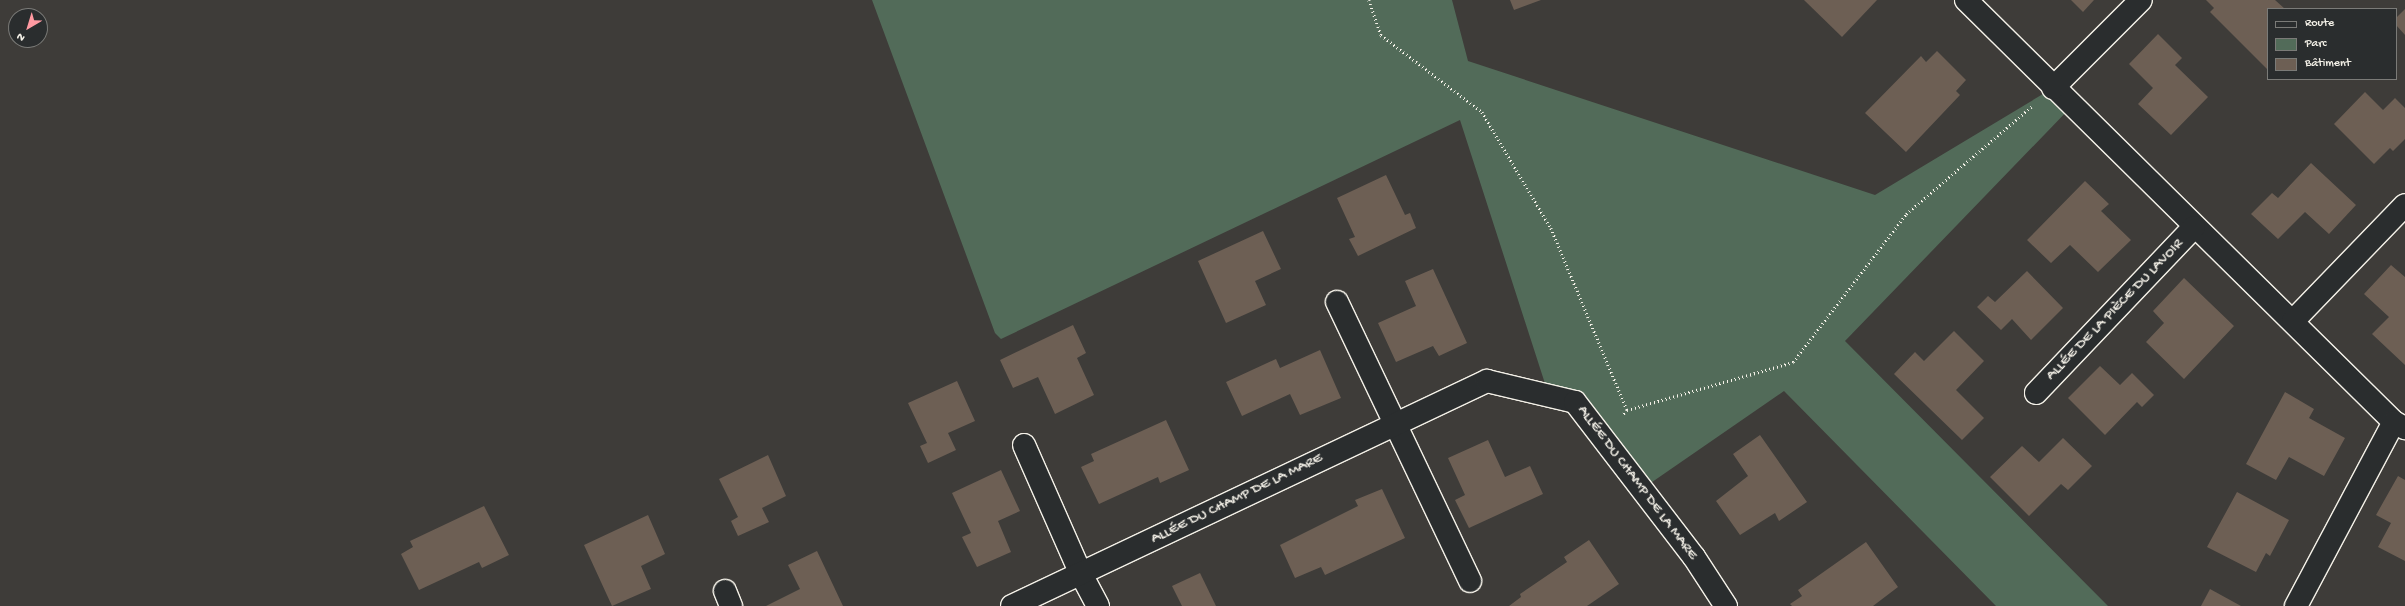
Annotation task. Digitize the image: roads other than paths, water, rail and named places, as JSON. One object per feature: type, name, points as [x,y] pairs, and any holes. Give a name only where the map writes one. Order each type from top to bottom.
[{"type":"street","name":"ALLÉE DE LA PIÈCE DU LAVOIR","points":[[1966,0],[2194,227],[2400,425],[2296,606]]},
{"type":"street","points":[[2054,88],[2141,0]]},
{"type":"street","points":[[2293,321],[2405,205]]},
{"type":"street","name":"ALLÉE DE LA PIÈCE DU LAVOIR","points":[[2036,393],[2194,227]]},
{"type":"street","points":[[1337,302],[1393,423],[1470,581]]},
{"type":"street","name":"ALLÉE DU CHAMP DE LA MARE","points":[[1012,606],[1393,423],[1487,381],[1575,402],[1694,557],[1726,606]]},
{"type":"street","points":[[1024,445],[1081,574],[1098,606]]}]
